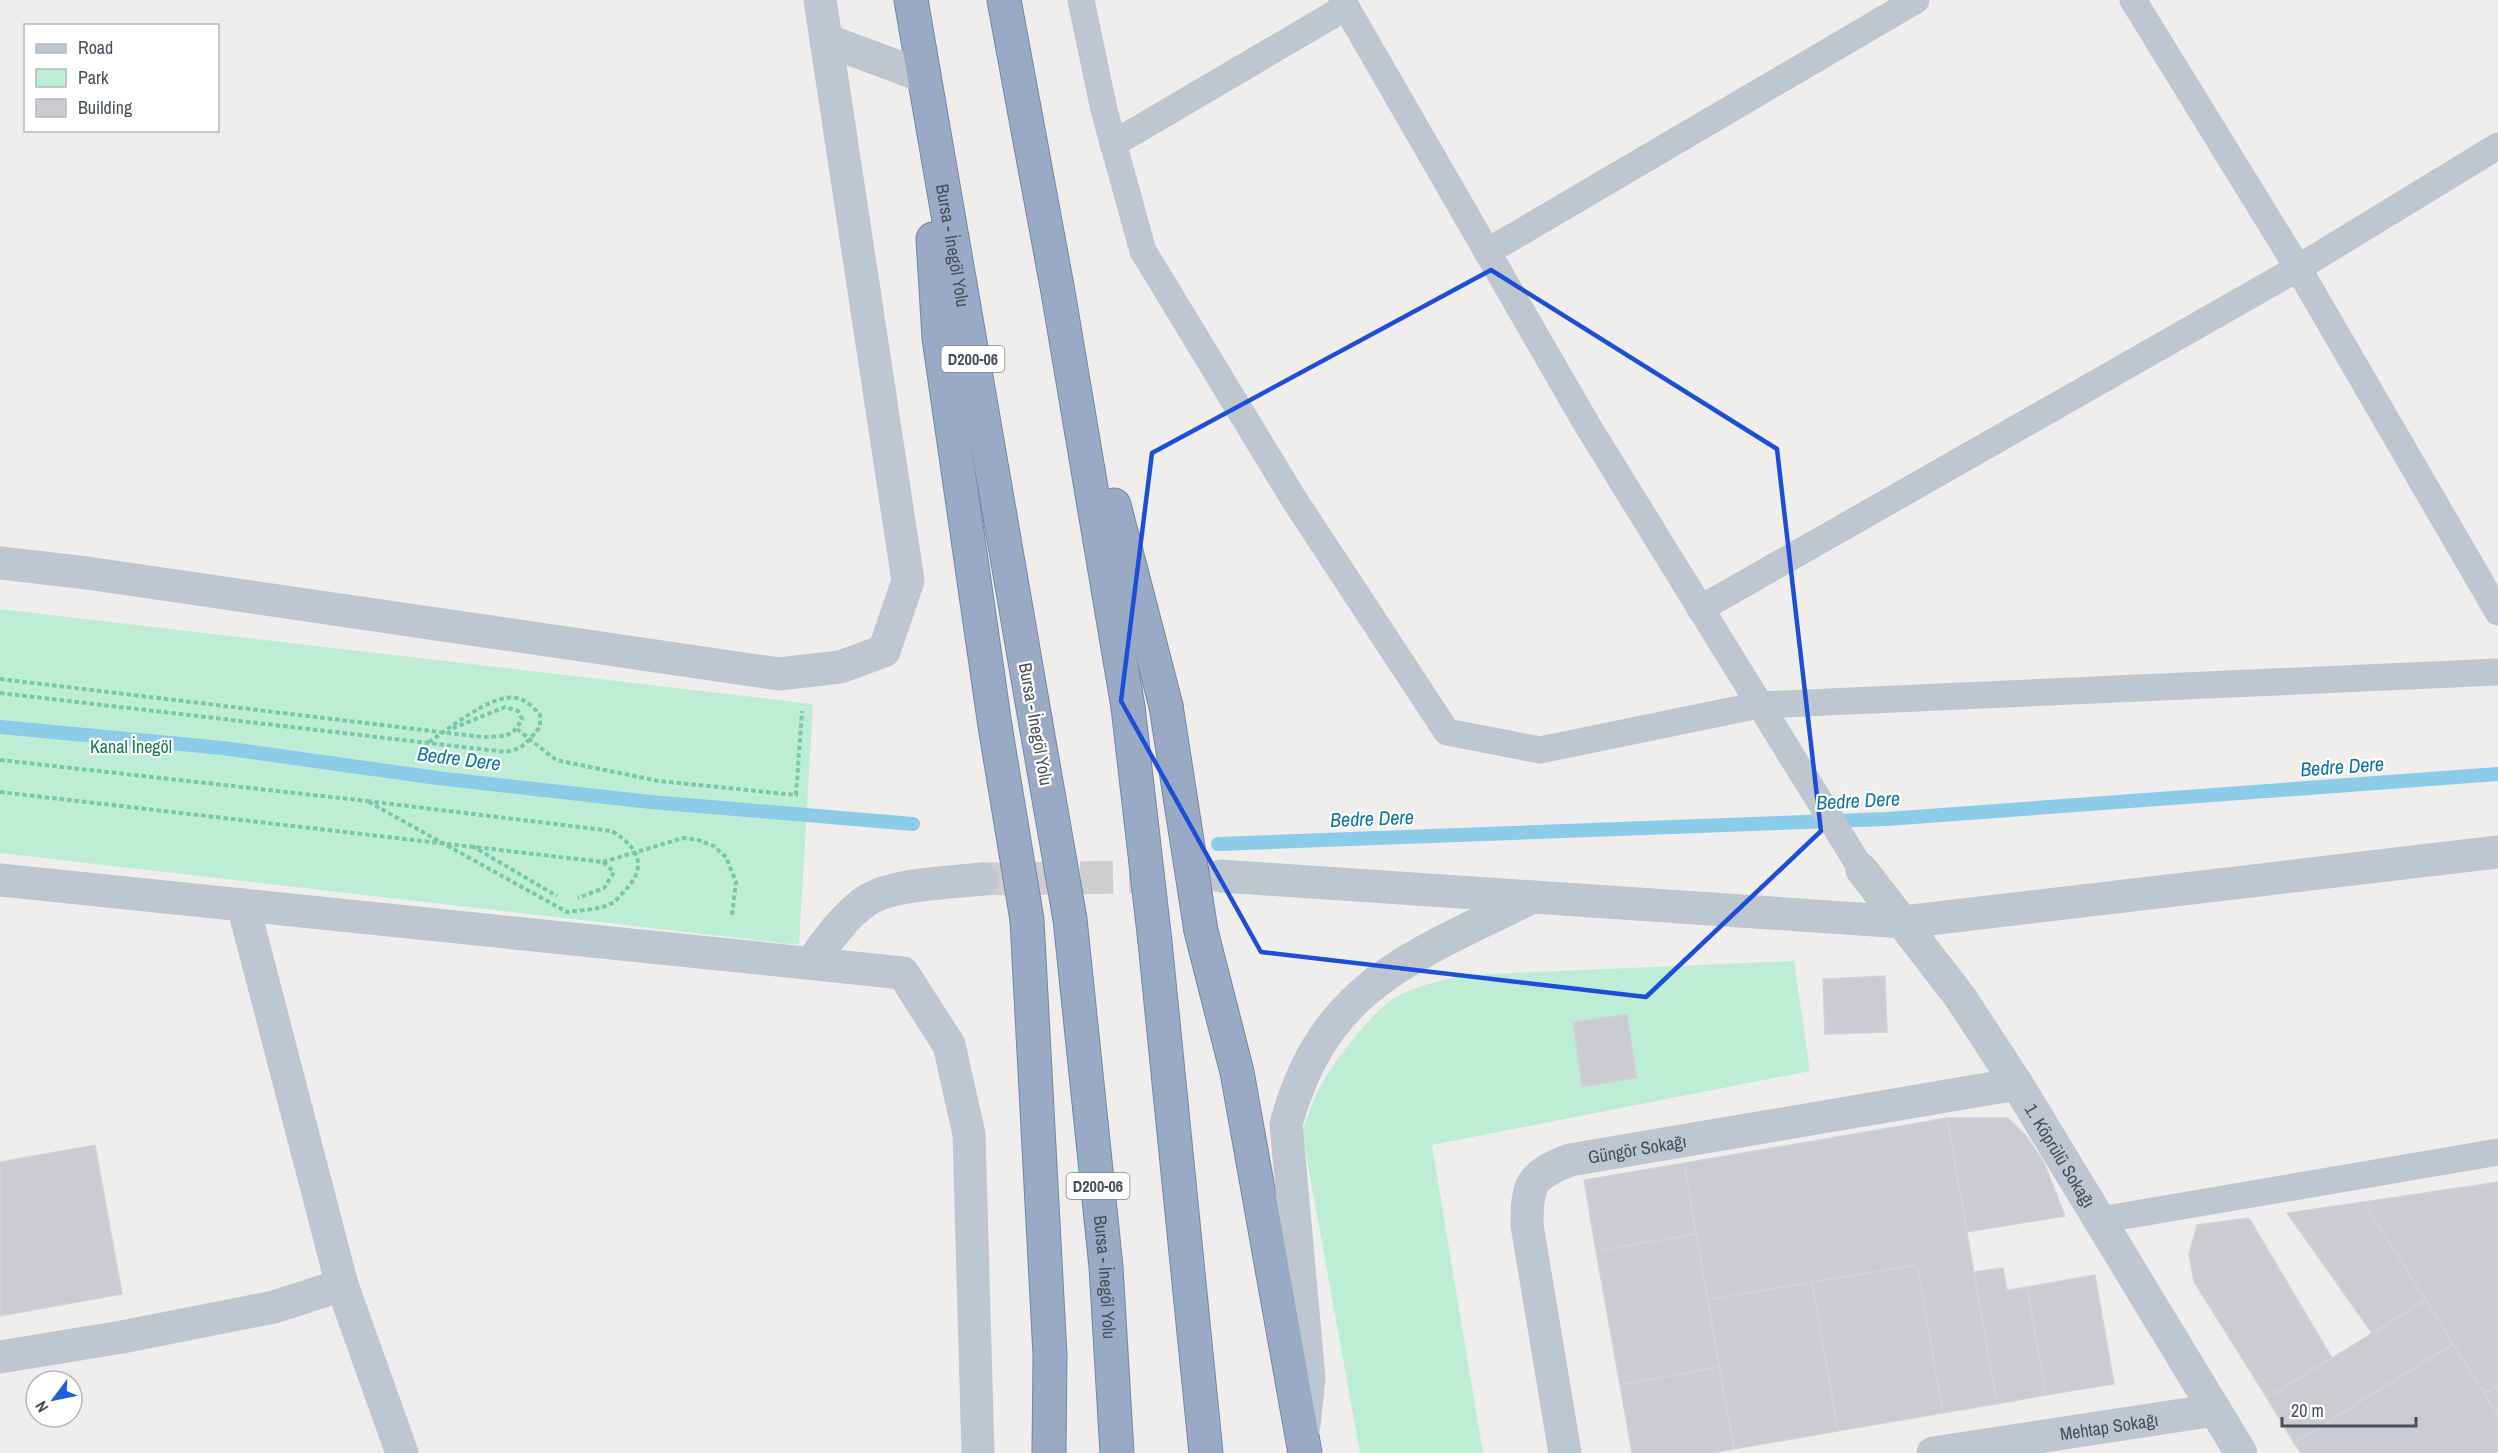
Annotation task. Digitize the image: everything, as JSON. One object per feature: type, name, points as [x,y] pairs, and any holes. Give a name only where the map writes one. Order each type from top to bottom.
[{"type":"highway","name":"Bursa - İnegöl Yolu","points":[[910,0],[1070,919],[1106,1267],[1117,1453]]},
{"type":"highway","points":[[1004,0],[1058,292],[1128,707],[1155,942],[1206,1453]]},
{"type":"highway","points":[[923,76],[939,338],[995,726],[1027,920],[1050,1356],[1049,1453]]},
{"type":"highway","points":[[1058,292],[1166,706],[1201,931],[1237,1072],[1304,1445]]},
{"type":"street","points":[[0,563],[87,573],[779,674],[840,667],[884,651],[908,581],[820,0]]},
{"type":"street","points":[[826,40],[923,76]]},
{"type":"street","points":[[1221,876],[1904,922],[2498,852]]},
{"type":"street","name":"1. Köprülü Sokağı","points":[[1862,870],[1960,997],[2017,1084],[2241,1453]]},
{"type":"street","points":[[811,963],[850,915],[862,903],[884,890],[982,879]]},
{"type":"street","points":[[0,880],[903,973],[949,1045],[969,1134],[978,1453]]},
{"type":"street","points":[[1304,1445],[1309,1378],[1286,1124],[1295,1092],[1308,1062],[1326,1033],[1368,987],[1394,968],[1533,897]]},
{"type":"street","points":[[243,905],[342,1285],[402,1453]]},
{"type":"street","name":"Güngör Sokağı","points":[[1565,1453],[1527,1225],[1527,1197],[1535,1179],[1550,1168],[1570,1160],[2017,1084]]},
{"type":"street","points":[[0,1357],[122,1337],[274,1307],[342,1285]]},
{"type":"street","name":"Mehtap Sokağı","points":[[1933,1453],[2215,1410]]},
{"type":"lane","points":[[1081,0],[1113,144],[1143,251],[1295,501],[1447,732],[1540,750],[1759,705],[2498,672]]},
{"type":"lane","points":[[1487,252],[1916,0]]},
{"type":"lane","points":[[2133,0],[2298,268],[2498,612]]},
{"type":"lane","points":[[1113,144],[1344,4],[1586,423],[1862,870]]},
{"type":"lane","points":[[1700,609],[2298,268],[2498,146]]},
{"type":"lane","points":[[2100,1220],[2498,1152]]},
{"type":"path","points":[[517,729],[556,760],[659,781],[796,795],[805,671]]},
{"type":"path","points":[[0,679],[444,733],[482,737],[508,736],[517,729],[522,719],[518,711],[505,707],[444,733]]},
{"type":"path","points":[[0,693],[426,744],[506,752],[520,748],[530,740],[540,727],[540,715],[533,707],[517,698],[499,699],[474,712],[426,744]]},
{"type":"path","points":[[0,760],[367,801],[612,831],[626,840],[636,852],[639,871],[614,902],[567,912],[367,801]]},
{"type":"path","points":[[0,792],[603,862],[683,838],[698,840],[714,846],[726,857],[736,882],[728,955]]},
{"type":"path","points":[[472,846],[565,900]]},
{"type":"path","points":[[575,898],[604,888],[614,872],[603,862]]},
{"type":"highlighted area","points":[[1491,270],[1777,449],[1821,831],[1646,997],[1261,952],[1121,701],[1152,453]]},
{"type":"green space","name":"Kanal İnegöl","points":[[0,609],[813,704],[799,945],[0,853]]},
{"type":"green space","points":[[1794,961],[1810,1071],[1432,1145],[1483,1453],[1360,1453],[1302,1132],[1323,1082],[1363,1027],[1396,997],[1421,986],[1466,975]]},
{"type":"building","points":[[1885,976],[1887,1032],[1825,1034],[1823,979]]},
{"type":"building","points":[[1627,1014],[1637,1078],[1582,1087],[1573,1022]]},
{"type":"building","points":[[1947,1118],[2008,1118],[2027,1137],[2044,1163],[2065,1216],[1967,1232]]},
{"type":"building","points":[[1947,1118],[1997,1404],[1943,1413],[1917,1265],[1708,1300],[1684,1163]]},
{"type":"building","points":[[95,1145],[122,1294],[0,1316],[0,1162]]},
{"type":"building","points":[[1684,1163],[1696,1234],[1596,1251],[1584,1180]]},
{"type":"building","points":[[2498,1182],[2498,1385],[2484,1394],[2363,1202]]},
{"type":"building","points":[[2363,1202],[2426,1300],[2372,1333],[2287,1213]]},
{"type":"building","points":[[2249,1218],[2332,1358],[2267,1398],[2194,1282],[2189,1254],[2197,1225]]},
{"type":"building","points":[[1696,1234],[1719,1367],[1620,1385],[1596,1251]]},
{"type":"building","points":[[1917,1265],[1943,1413],[1838,1431],[1812,1282]]},
{"type":"building","points":[[2003,1268],[2007,1290],[2027,1287],[2046,1395],[1997,1404],[1974,1272]]},
{"type":"building","points":[[2095,1275],[2114,1384],[2046,1395],[2027,1287]]},
{"type":"building","points":[[1812,1282],[1838,1431],[1734,1449],[1708,1300]]},
{"type":"building","points":[[2426,1300],[2453,1344],[2294,1443],[2267,1398]]},
{"type":"building","points":[[2453,1344],[2498,1415],[2498,1451],[2494,1453],[2301,1453],[2294,1443]]},
{"type":"building","points":[[1719,1367],[1734,1449],[1712,1453],[1632,1453],[1620,1385]]},
{"type":"building","points":[[2498,1385],[2498,1415],[2484,1394]]},
{"type":"waterway","name":"Bedre Dere","points":[[0,727],[223,748],[437,778],[651,802],[913,824]]},
{"type":"waterway","name":"Bedre Dere","points":[[1218,844],[1887,819],[2498,774]]},
{"type":"tunnel","points":[[982,879],[1221,876]]}]
